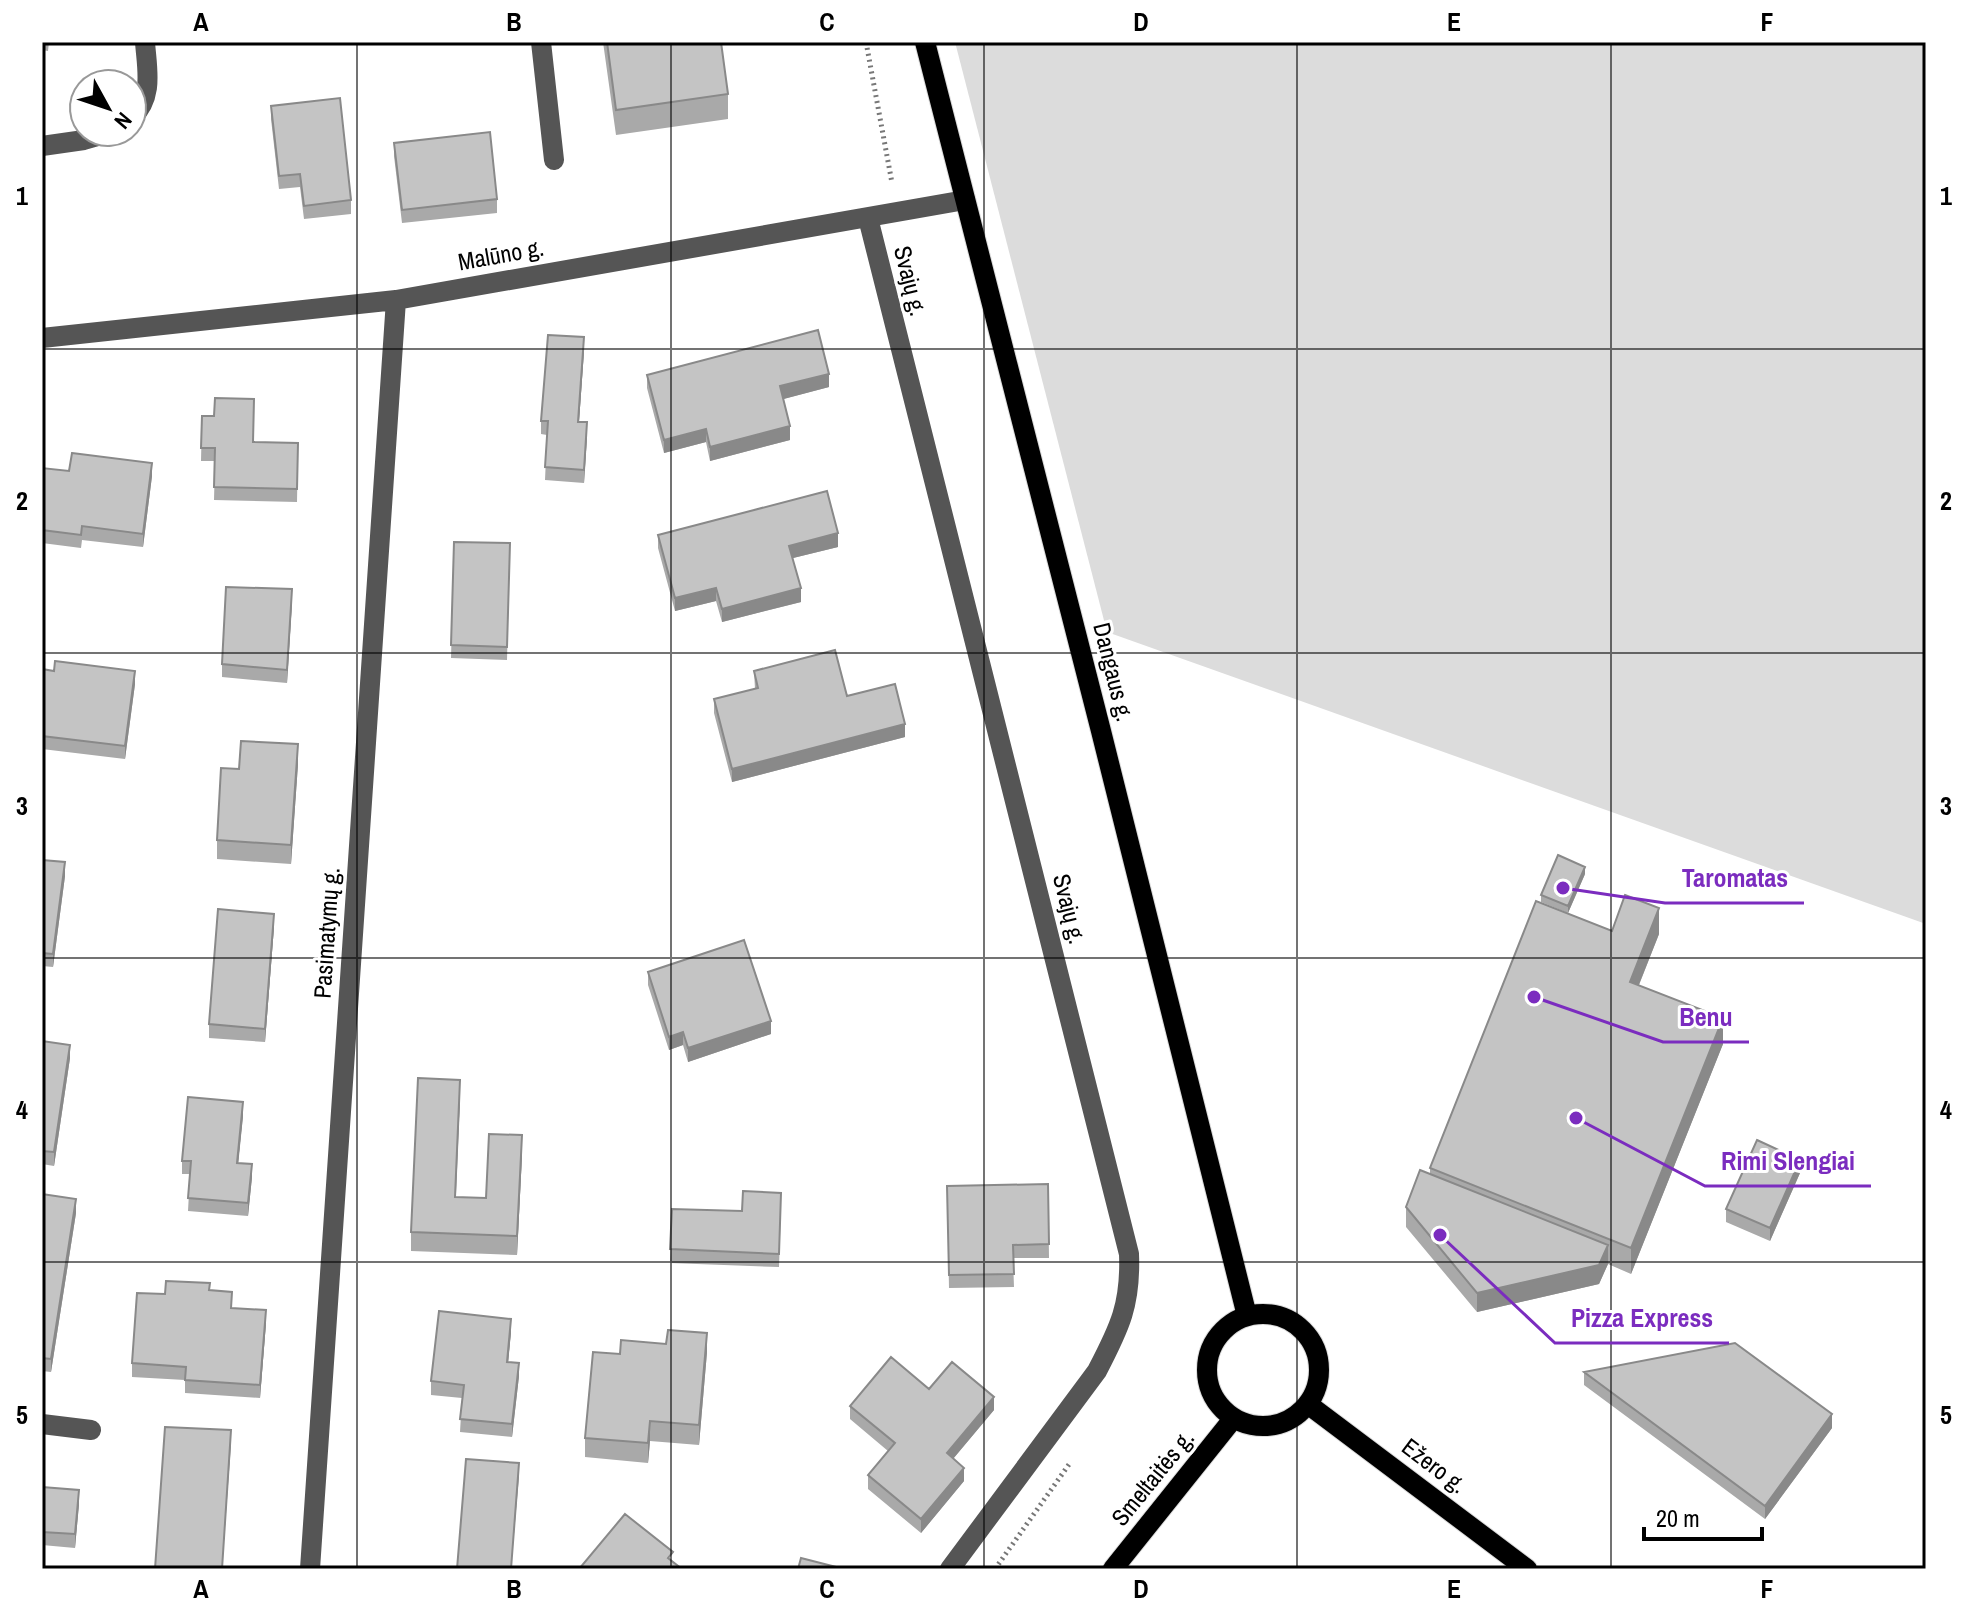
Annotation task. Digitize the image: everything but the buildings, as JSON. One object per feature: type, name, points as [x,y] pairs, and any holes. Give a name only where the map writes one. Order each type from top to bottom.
[{"type":"main road","name":"Dangaus g.","points":[[925,42],[1247,1316]]},
{"type":"main road","points":[[1267,1314],[1287,1319],[1304,1330],[1316,1347],[1320,1367],[1318,1387],[1309,1405],[1293,1419],[1273,1426],[1252,1426],[1233,1419],[1217,1404],[1208,1384],[1207,1363],[1214,1342],[1228,1326],[1247,1316],[1267,1314]]},
{"type":"main road","name":"Ežero g.","points":[[1309,1405],[1527,1569]]},
{"type":"main road","name":"Smeltaitės g.","points":[[1113,1569],[1233,1419]]},
{"type":"street","points":[[145,42],[147,68]]},
{"type":"street","points":[[541,42],[554,160]]},
{"type":"street","points":[[42,146],[68,142]]},
{"type":"street","name":"Malūno g.","points":[[42,338],[396,300],[965,200]]},
{"type":"street","name":"Svajų g.","points":[[868,218],[1129,1254],[1130,1283],[1124,1311],[1097,1371],[950,1569]]},
{"type":"street","name":"Pasimatymų g.","points":[[310,1569],[396,300]]},
{"type":"street","points":[[42,1424],[91,1430]]},
{"type":"shaded area","points":[[955,42],[1926,42],[1926,924],[1107,632]]},
{"type":"place","name":"Taromatas","points":[[1563,888]]},
{"type":"place","name":"Benu","points":[[1534,997]]},
{"type":"place","name":"Rimi Slengiai","points":[[1576,1118]]},
{"type":"place","name":"Pizza Express","points":[[1440,1235]]}]
